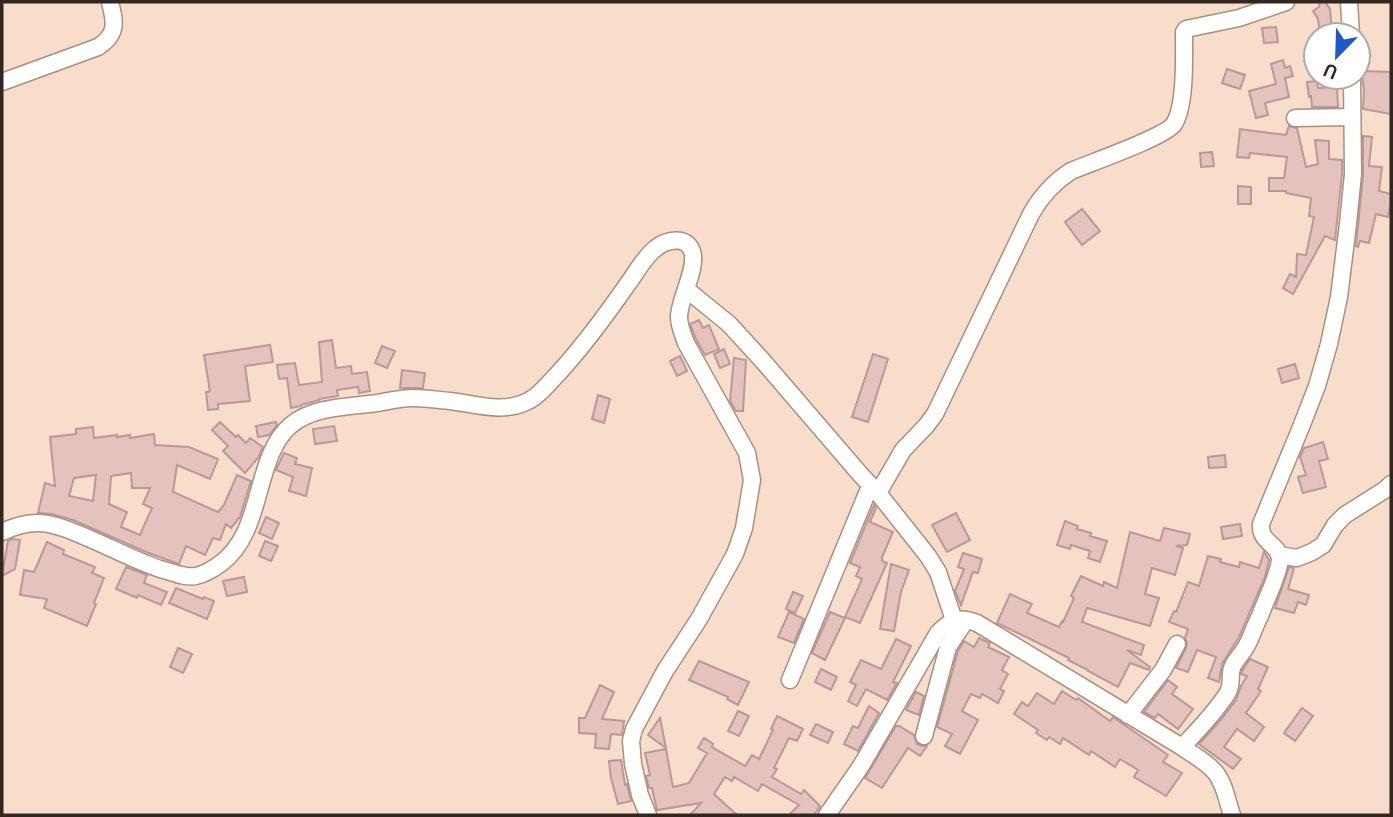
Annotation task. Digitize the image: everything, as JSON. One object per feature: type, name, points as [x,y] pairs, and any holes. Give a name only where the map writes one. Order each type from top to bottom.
[{"type":"street","points":[[2,82],[106,42],[112,35],[114,25],[110,2]]},
{"type":"street","points":[[790,680],[874,490],[935,414],[1036,205],[1060,178],[1071,171],[1172,127],[1181,103],[1184,33],[1188,28],[1239,18],[1286,2]]},
{"type":"street","points":[[1349,2],[1350,21]]},
{"type":"street","points":[[1182,747],[1212,716],[1229,691],[1233,665],[1247,645],[1280,560],[1260,530],[1317,386],[1339,297],[1353,174],[1352,91]]},
{"type":"street","points":[[1294,118],[1352,117]]},
{"type":"street","points":[[2,532],[37,523],[55,526],[182,576],[196,576],[209,571],[225,560],[245,534],[274,451],[291,425],[324,410],[414,398],[493,407],[512,407],[528,402],[566,366],[656,247],[675,240],[682,241],[692,251],[693,261],[679,316],[681,328],[686,343],[747,453],[752,480],[744,528],[735,555],[699,619],[665,671],[634,729],[631,741],[633,764],[648,815]]},
{"type":"street","points":[[686,289],[729,324],[762,360],[874,490],[938,572],[960,620],[948,647],[924,736]]},
{"type":"street","points":[[1279,555],[1297,558],[1312,552],[1323,545],[1335,525],[1345,515],[1391,484]]},
{"type":"street","points":[[827,815],[861,766],[939,633],[947,624],[960,620],[976,624],[1182,747],[1213,769],[1220,779],[1233,815]]},
{"type":"street","points":[[1128,715],[1163,670],[1177,644]]},
{"type":"building","points":[[1320,2],[1325,2],[1330,9],[1331,21],[1318,21],[1313,11],[1319,7]]},
{"type":"building","points":[[1276,27],[1278,42],[1264,43],[1262,28]]},
{"type":"building","points":[[1283,60],[1285,68],[1290,66],[1293,76],[1285,78],[1289,97],[1265,103],[1268,115],[1256,118],[1249,91],[1276,84],[1271,64]]},
{"type":"building","points":[[1227,69],[1245,75],[1240,89],[1222,83]]},
{"type":"building","points":[[1372,71],[1391,72],[1391,114],[1363,109],[1364,91],[1372,91]]},
{"type":"building","points":[[1308,91],[1337,91],[1338,107],[1312,107],[1311,96],[1309,97]]},
{"type":"building","points":[[1289,126],[1297,128],[1306,167],[1318,164],[1315,140],[1329,141],[1329,159],[1342,160],[1335,240],[1325,236],[1293,294],[1283,288],[1290,274],[1296,277],[1297,254],[1306,255],[1314,217],[1309,216],[1311,198],[1286,191],[1269,191],[1269,178],[1284,178],[1287,157],[1250,153],[1249,158],[1237,157],[1240,129],[1286,135]]},
{"type":"building","points":[[1363,136],[1372,137],[1369,166],[1382,167],[1379,191],[1391,194],[1391,203],[1388,217],[1376,214],[1369,243],[1360,241],[1358,247],[1356,246],[1363,175]]},
{"type":"building","points":[[1212,152],[1214,166],[1201,167],[1200,153]]},
{"type":"building","points":[[1238,186],[1251,187],[1251,204],[1238,204]]},
{"type":"building","points":[[1082,209],[1100,231],[1082,245],[1065,222]]},
{"type":"building","points":[[699,320],[703,328],[709,325],[719,349],[705,355],[690,324]]},
{"type":"building","points":[[332,340],[336,368],[351,366],[352,374],[367,372],[370,391],[359,393],[358,387],[337,390],[338,396],[291,408],[287,378],[279,379],[277,365],[295,363],[299,385],[322,382],[319,342]]},
{"type":"building","points":[[270,345],[273,362],[245,366],[250,401],[218,404],[218,409],[208,410],[206,392],[210,391],[204,355]]},
{"type":"building","points":[[382,346],[395,351],[387,368],[375,363]]},
{"type":"building","points":[[724,349],[730,364],[720,368],[714,354]]},
{"type":"building","points":[[873,354],[888,359],[868,422],[852,417]]},
{"type":"building","points":[[680,356],[687,371],[677,376],[670,361]]},
{"type":"building","points":[[734,358],[746,360],[743,411],[736,411],[730,401]]},
{"type":"building","points":[[1295,364],[1299,378],[1282,383],[1278,369]]},
{"type":"building","points":[[402,370],[425,373],[423,388],[400,388]]},
{"type":"building","points":[[598,395],[610,399],[604,423],[592,419]]},
{"type":"building","points":[[220,422],[246,443],[250,438],[263,447],[258,458],[245,473],[223,451],[228,446],[212,430]]},
{"type":"building","points":[[276,422],[277,425],[269,435],[258,437],[256,426]]},
{"type":"building","points":[[334,426],[337,441],[315,444],[313,429]]},
{"type":"building","points":[[93,427],[94,438],[130,435],[130,438],[154,434],[155,445],[189,447],[218,459],[210,479],[177,465],[173,492],[218,512],[224,505],[237,475],[251,481],[240,517],[231,528],[226,524],[220,540],[213,538],[205,555],[186,546],[179,564],[73,520],[38,513],[45,483],[55,486],[50,437],[76,434],[76,429]],"holes":[[[131,473],[132,488],[150,488],[143,504],[152,508],[140,535],[121,527],[127,512],[109,504],[111,476]],[[96,475],[93,501],[69,496],[74,478]]]},
{"type":"building","points":[[1323,442],[1328,459],[1319,461],[1326,487],[1303,493],[1298,477],[1306,475],[1300,457],[1304,448]]},
{"type":"building","points":[[284,453],[297,458],[295,464],[312,468],[306,496],[289,491],[293,477],[276,470]]},
{"type":"building","points":[[1225,455],[1226,467],[1209,468],[1208,457]]},
{"type":"building","points":[[874,505],[876,508],[870,522],[893,532],[882,557],[882,561],[887,563],[860,623],[845,617],[862,579],[856,576],[860,567],[850,563]]},
{"type":"building","points":[[956,513],[970,540],[947,552],[932,525]]},
{"type":"building","points":[[266,517],[279,523],[272,539],[259,533]]},
{"type":"building","points":[[1065,521],[1078,526],[1077,529],[1091,533],[1090,536],[1107,541],[1100,562],[1088,558],[1090,551],[1071,545],[1070,549],[1057,545]]},
{"type":"building","points":[[1240,524],[1242,536],[1223,539],[1221,527]]},
{"type":"building","points":[[1164,528],[1190,534],[1187,545],[1176,546],[1183,548],[1175,575],[1152,568],[1145,594],[1159,598],[1150,626],[1087,608],[1082,622],[1144,645],[1141,655],[1127,650],[1150,667],[1149,670],[1130,663],[1118,687],[1068,660],[1069,658],[997,623],[1010,594],[1032,604],[1027,613],[1059,627],[1074,598],[1071,596],[1081,576],[1103,586],[1104,582],[1117,588],[1130,532],[1160,541]]},
{"type":"building","points":[[20,540],[15,569],[2,576],[8,541]]},
{"type":"building","points":[[265,541],[278,546],[271,561],[259,556]]},
{"type":"building","points":[[47,542],[64,550],[63,554],[95,567],[92,573],[104,578],[87,626],[44,608],[47,599],[20,595],[24,570],[34,572]]},
{"type":"building","points":[[1264,552],[1269,560],[1265,577],[1239,637],[1222,664],[1219,682],[1208,678],[1216,657],[1197,650],[1188,672],[1176,668],[1186,648],[1188,629],[1169,622],[1188,582],[1199,586],[1208,556],[1239,567],[1240,562],[1259,568]]},
{"type":"building","points":[[963,553],[982,559],[978,573],[973,572],[961,605],[955,591],[964,569],[958,567]]},
{"type":"building","points":[[891,564],[909,570],[901,592],[894,631],[880,629]]},
{"type":"building","points":[[126,567],[147,575],[144,583],[167,592],[161,605],[116,589]]},
{"type":"building","points":[[1289,567],[1294,568],[1288,589],[1309,595],[1306,605],[1298,602],[1294,613],[1275,608]]},
{"type":"building","points":[[244,577],[247,592],[227,596],[223,581]]},
{"type":"building","points":[[176,588],[214,601],[207,619],[169,603]]},
{"type":"building","points":[[793,592],[803,596],[795,613],[786,609]]},
{"type":"building","points":[[789,612],[804,619],[794,643],[778,637]]},
{"type":"building","points":[[830,612],[845,618],[825,660],[812,653]]},
{"type":"building","points":[[979,638],[990,643],[988,647],[1009,657],[1002,670],[1008,674],[1000,689],[1004,691],[998,703],[982,694],[980,698],[971,694],[962,711],[978,720],[960,754],[945,746],[952,734],[937,727],[958,651],[964,641],[974,647]]},
{"type":"building","points":[[896,639],[911,646],[893,682],[897,683],[887,700],[866,689],[857,706],[848,701],[856,685],[850,682],[861,660],[881,669]]},
{"type":"building","points":[[178,648],[192,654],[183,673],[170,667]]},
{"type":"building","points":[[1250,659],[1268,667],[1258,689],[1261,691],[1246,713],[1264,727],[1254,741],[1237,729],[1224,747],[1241,759],[1233,769],[1199,744],[1236,700],[1247,676],[1241,674],[1242,671]]},
{"type":"building","points":[[699,661],[749,682],[738,705],[727,699],[728,697],[689,680]]},
{"type":"building","points":[[821,669],[837,677],[831,690],[815,682]]},
{"type":"building","points":[[1168,680],[1177,687],[1172,694],[1193,709],[1178,729],[1158,714],[1155,718],[1144,712]]},
{"type":"building","points":[[600,685],[614,692],[602,719],[624,721],[622,735],[611,734],[609,749],[595,748],[596,734],[579,733],[579,718],[585,718]]},
{"type":"building","points":[[1062,691],[1076,700],[1078,698],[1110,721],[1113,717],[1168,755],[1163,762],[1182,773],[1166,796],[1134,777],[1138,770],[1120,759],[1115,767],[1091,751],[1089,755],[1063,738],[1060,744],[1049,737],[1047,740],[1036,733],[1038,730],[1014,714],[1022,702],[1028,706],[1037,693],[1054,704]]},
{"type":"building","points":[[916,692],[924,696],[919,715],[906,710]]},
{"type":"building","points":[[869,706],[879,713],[858,751],[844,744],[853,726],[858,728]]},
{"type":"building","points":[[1302,708],[1313,716],[1295,741],[1284,733]]},
{"type":"building","points":[[738,711],[749,716],[739,736],[728,731]]},
{"type":"building","points":[[777,716],[803,729],[797,741],[789,738],[772,777],[801,794],[804,790],[820,806],[814,815],[789,815],[799,805],[762,784],[758,791],[734,777],[732,781],[725,777],[714,794],[737,815],[690,815],[701,803],[657,810],[646,776],[650,775],[645,753],[666,749],[673,787],[689,783],[707,753],[698,748],[704,738],[713,744],[712,747],[745,766],[752,755],[759,759]]},
{"type":"building","points":[[660,718],[666,748],[648,735]]},
{"type":"building","points":[[816,724],[833,732],[828,743],[810,735]]},
{"type":"building","points":[[896,726],[914,735],[917,744],[927,746],[920,756],[908,748],[882,788],[865,778]]},
{"type":"building","points":[[621,760],[631,801],[618,804],[609,761]]}]
